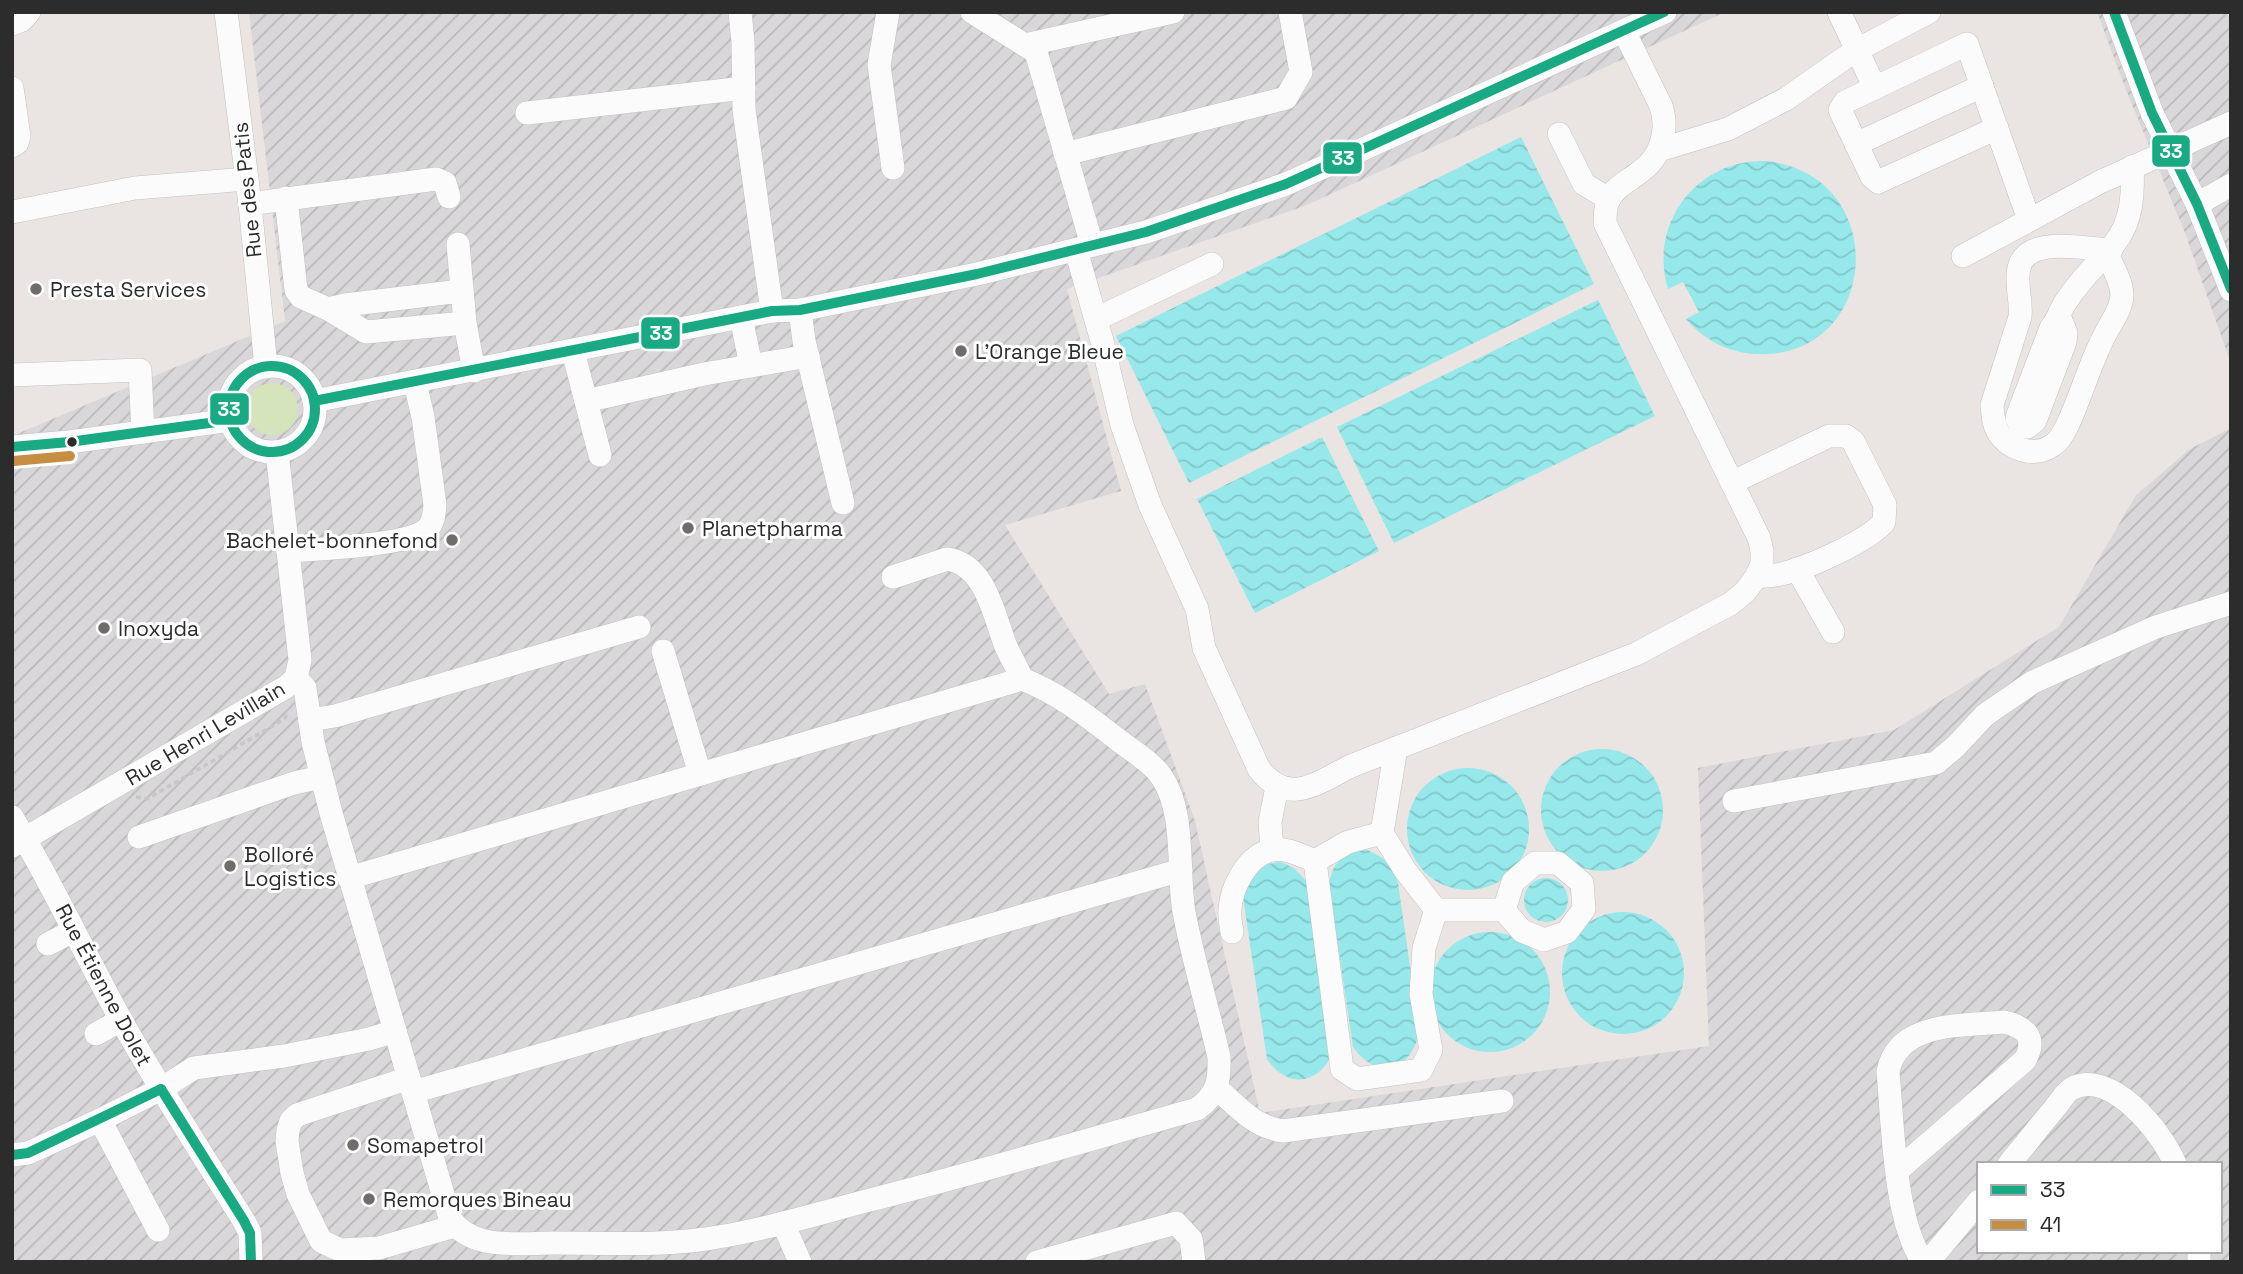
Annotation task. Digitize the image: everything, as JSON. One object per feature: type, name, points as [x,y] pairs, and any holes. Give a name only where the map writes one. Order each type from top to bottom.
[{"type":"street","points":[[12,24],[22,20],[29,12]]},
{"type":"street","name":"Rue des Patis","points":[[226,12],[250,204],[266,367]]},
{"type":"street","points":[[740,12],[744,110],[772,311]]},
{"type":"street","points":[[888,12],[879,65],[893,168]]},
{"type":"street","points":[[972,12],[1036,52],[1065,154],[1096,319],[1122,425],[1150,505],[1198,608],[1204,648],[1259,769],[1277,787],[1291,791],[1307,788],[1351,766],[1636,654],[1730,604],[1745,592],[1762,564],[1759,538],[1605,223],[1605,209],[1609,199],[1618,187],[1643,170],[1659,150],[1664,134],[1665,117],[1624,31]]},
{"type":"street","points":[[1025,45],[1173,12]]},
{"type":"street","points":[[1065,154],[1286,98],[1301,72],[1290,12]]},
{"type":"street","points":[[314,401],[772,311],[800,310],[977,274],[1146,232],[1286,184],[1665,12]]},
{"type":"street","points":[[1839,12],[1875,88]]},
{"type":"street","points":[[1659,150],[1728,129],[1786,99],[1831,65],[1929,12]]},
{"type":"street","points":[[2114,12],[2152,113],[2197,204],[2231,290]]},
{"type":"street","points":[[1997,128],[1878,182],[1872,177],[1840,110],[1845,102],[1967,44],[1997,128],[2029,220]]},
{"type":"street","points":[[1856,144],[1982,86]]},
{"type":"street","points":[[12,88],[19,136],[17,143],[12,146]]},
{"type":"street","points":[[527,113],[744,88]]},
{"type":"street","points":[[1963,256],[2132,167],[2171,152],[2231,123]]},
{"type":"street","points":[[1559,134],[1584,184],[1609,199]]},
{"type":"street","points":[[2060,318],[2067,300],[2109,252],[2128,222],[2132,167]]},
{"type":"street","points":[[12,212],[135,188],[247,179]]},
{"type":"street","points":[[250,204],[436,179],[445,183],[449,197]]},
{"type":"street","points":[[2197,204],[2231,185]]},
{"type":"street","points":[[286,198],[296,290],[301,297],[328,309],[359,329],[373,332],[465,323]]},
{"type":"street","points":[[458,244],[465,323],[474,371]]},
{"type":"street","points":[[2039,247],[2109,252],[2122,294],[2121,304],[2102,340],[2066,428],[2053,445],[2040,451],[2028,452],[2005,442],[1993,421],[1992,405],[2020,317],[2022,302],[2018,282],[2022,259],[2028,252],[2039,247]]},
{"type":"street","points":[[1096,319],[1212,264]]},
{"type":"street","points":[[328,309],[461,291]]},
{"type":"street","points":[[800,310],[808,356],[843,503]]},
{"type":"street","points":[[741,317],[751,366]]},
{"type":"street","points":[[573,351],[600,455]]},
{"type":"street","points":[[586,401],[808,356]]},
{"type":"street","points":[[266,367],[277,367],[297,374],[305,382],[314,401],[314,422],[304,439],[287,450],[277,452],[253,448],[243,441],[231,420],[229,408],[236,386],[254,370],[266,367]]},
{"type":"street","points":[[12,375],[140,370],[143,432]]},
{"type":"street","points":[[288,551],[401,540],[419,535],[429,527],[434,518],[435,505],[423,417],[415,383]]},
{"type":"street","points":[[12,447],[231,420]]},
{"type":"street","points":[[1732,482],[1829,436],[1846,436],[1853,441],[1885,505],[1884,522],[1866,538],[1797,569],[1756,577]]},
{"type":"street","name":"Rue Henri Levillain","points":[[19,842],[286,687],[296,678],[300,660],[277,452]]},
{"type":"street","points":[[893,577],[947,559],[965,565],[988,596],[999,620],[1005,644],[1022,679]]},
{"type":"street","points":[[1797,569],[1833,632]]},
{"type":"street","points":[[1734,801],[1936,763],[1985,715],[2033,682],[2156,627],[2231,603]]},
{"type":"street","points":[[310,720],[335,716],[639,627]]},
{"type":"street","points":[[663,651],[700,774]]},
{"type":"street","points":[[296,678],[305,688],[321,777],[349,878],[450,1218],[455,1226],[471,1237],[485,1241],[671,1242],[708,1238],[783,1223],[941,1182],[1197,1109],[1208,1101],[1217,1088],[1220,1076],[1219,1057],[1184,911],[1179,840],[1172,798],[1161,776],[1140,757],[1045,687],[1022,679],[349,878]]},
{"type":"street","points":[[1396,748],[1382,833],[1405,870],[1436,910]]},
{"type":"street","points":[[139,837],[295,783],[321,777]]},
{"type":"street","points":[[1272,850],[1270,822],[1277,787]]},
{"type":"street","name":"Rue Étienne Dolet","points":[[12,817],[19,842],[73,931],[121,1020],[244,1221],[250,1233],[251,1262]]},
{"type":"street","points":[[1315,861],[1348,842],[1382,833]]},
{"type":"street","points":[[1232,932],[1230,909],[1239,877],[1253,861],[1272,850],[1293,852],[1315,861]]},
{"type":"street","points":[[1315,861],[1342,1069],[1357,1079],[1421,1070],[1431,1050],[1421,994],[1424,948],[1436,910]]},
{"type":"street","points":[[455,1226],[379,1248],[340,1250],[321,1241],[298,1194],[287,1141],[291,1121],[297,1115],[1181,870]]},
{"type":"street","points":[[1436,910],[1504,910]]},
{"type":"street","points":[[48,944],[73,931]]},
{"type":"street","points":[[96,1034],[121,1020]]},
{"type":"street","points":[[1898,1170],[2025,1060],[2031,1050],[2026,1032],[2017,1025],[2004,1022],[1940,1029],[1914,1036],[1896,1051],[1888,1072],[1898,1170],[1908,1232],[1926,1262],[1977,1203]]},
{"type":"street","points":[[12,1155],[28,1153],[100,1120],[161,1089],[194,1068],[284,1056],[395,1031]]},
{"type":"street","points":[[2011,1162],[2070,1089],[2088,1084],[2108,1090],[2133,1105],[2168,1145],[2174,1162]]},
{"type":"street","points":[[1217,1088],[1243,1112],[1273,1130],[1283,1131],[1502,1101]]},
{"type":"street","points":[[100,1120],[158,1230]]},
{"type":"street","points":[[783,1223],[800,1262]]},
{"type":"street","points":[[1037,1262],[1176,1223],[1191,1239],[1194,1262]]},
{"type":"shaded area","points":[[249,12],[1725,12],[1307,205],[1067,289],[1121,491],[1005,525],[1109,694],[1145,684],[1195,821],[1260,1113],[1709,1046],[1698,768],[1894,730],[2059,627],[2136,495],[2190,449],[2231,428],[2231,1262],[12,1262],[12,436],[285,321]]},
{"type":"shaded area","points":[[2097,12],[2231,12],[2231,364],[2185,233]]},
{"type":"green space","points":[[272,383],[282,385],[290,391],[296,399],[296,419],[290,427],[282,433],[272,435],[262,433],[254,427],[248,419],[246,409],[248,399],[254,391],[262,385]]},
{"type":"water","points":[[1521,137],[1594,284],[1189,483],[1116,336]]},
{"type":"water","points":[[1767,161],[1808,174],[1836,199],[1852,231],[1856,266],[1847,300],[1828,329],[1797,348],[1756,354],[1736,351],[1709,339],[1686,319],[1699,312],[1683,282],[1668,289],[1664,264],[1665,241],[1672,219],[1684,199],[1700,183],[1720,170],[1742,163]]},
{"type":"water","points":[[1598,300],[1655,416],[1394,543],[1337,427]]},
{"type":"water","points":[[1322,437],[1379,551],[1255,613],[1197,499]]},
{"type":"water","points":[[1602,749],[1625,754],[1645,767],[1658,787],[1663,810],[1658,833],[1645,853],[1625,866],[1602,871],[1579,866],[1559,853],[1546,833],[1541,810],[1546,787],[1559,767],[1579,754]]},
{"type":"water","points":[[1468,768],[1491,773],[1511,786],[1524,806],[1529,829],[1524,852],[1511,872],[1491,885],[1468,890],[1445,885],[1425,872],[1412,852],[1407,829],[1412,806],[1425,786],[1445,773]]},
{"type":"water","points":[[1367,850],[1387,862],[1398,883],[1419,1028],[1411,1053],[1394,1066],[1373,1065],[1362,1058],[1353,1047],[1329,885],[1333,870],[1340,860],[1352,853]]},
{"type":"water","points":[[1281,862],[1294,868],[1309,884],[1332,1054],[1319,1072],[1301,1079],[1283,1075],[1267,1059],[1243,897],[1254,872],[1265,865]]},
{"type":"water","points":[[1546,878],[1561,885],[1568,900],[1561,915],[1546,922],[1531,915],[1524,900],[1531,885]]},
{"type":"water","points":[[1623,912],[1646,917],[1666,930],[1679,950],[1684,973],[1679,996],[1666,1016],[1646,1029],[1623,1034],[1600,1029],[1580,1016],[1567,996],[1562,973],[1567,950],[1580,930],[1600,917]]},
{"type":"water","points":[[1490,932],[1513,936],[1533,949],[1546,969],[1550,992],[1546,1015],[1533,1035],[1513,1048],[1490,1052],[1467,1048],[1447,1035],[1434,1015],[1430,992],[1434,969],[1447,949],[1467,936]]},
{"type":"transit line","name":"33","points":[[314,401],[772,311],[800,310],[977,274],[1146,232],[1286,184],[1664,12]]},
{"type":"transit line","name":"33","points":[[2114,12],[2152,113],[2197,204],[2231,289]]},
{"type":"transit line","name":"33","points":[[272,366],[288,370],[302,379],[311,393],[315,409],[311,425],[302,439],[288,448],[272,452],[256,448],[242,439],[233,425],[229,409],[233,393],[242,379],[256,370],[272,366]]},
{"type":"transit line","name":"33","points":[[12,447],[231,420]]},
{"type":"transit line","name":"41","points":[[13,461],[70,456]]},
{"type":"transit line","name":"33","points":[[161,1089],[244,1221],[250,1233],[251,1262]]},
{"type":"transit line","name":"33","points":[[12,1155],[28,1153],[161,1089]]},
{"type":"place","name":"Presta Services","points":[[36,289]]},
{"type":"place","name":"L'Orange Bleue","points":[[961,351]]},
{"type":"place","name":"Planetpharma","points":[[688,528]]},
{"type":"place","name":"Bachelet-bonnefond","points":[[452,540]]},
{"type":"place","name":"Inoxyda","points":[[104,628]]},
{"type":"place","name":"Bolloré Logistics","points":[[230,866]]},
{"type":"place","name":"Somapetrol","points":[[353,1145]]},
{"type":"place","name":"Remorques Bineau","points":[[369,1199]]}]
